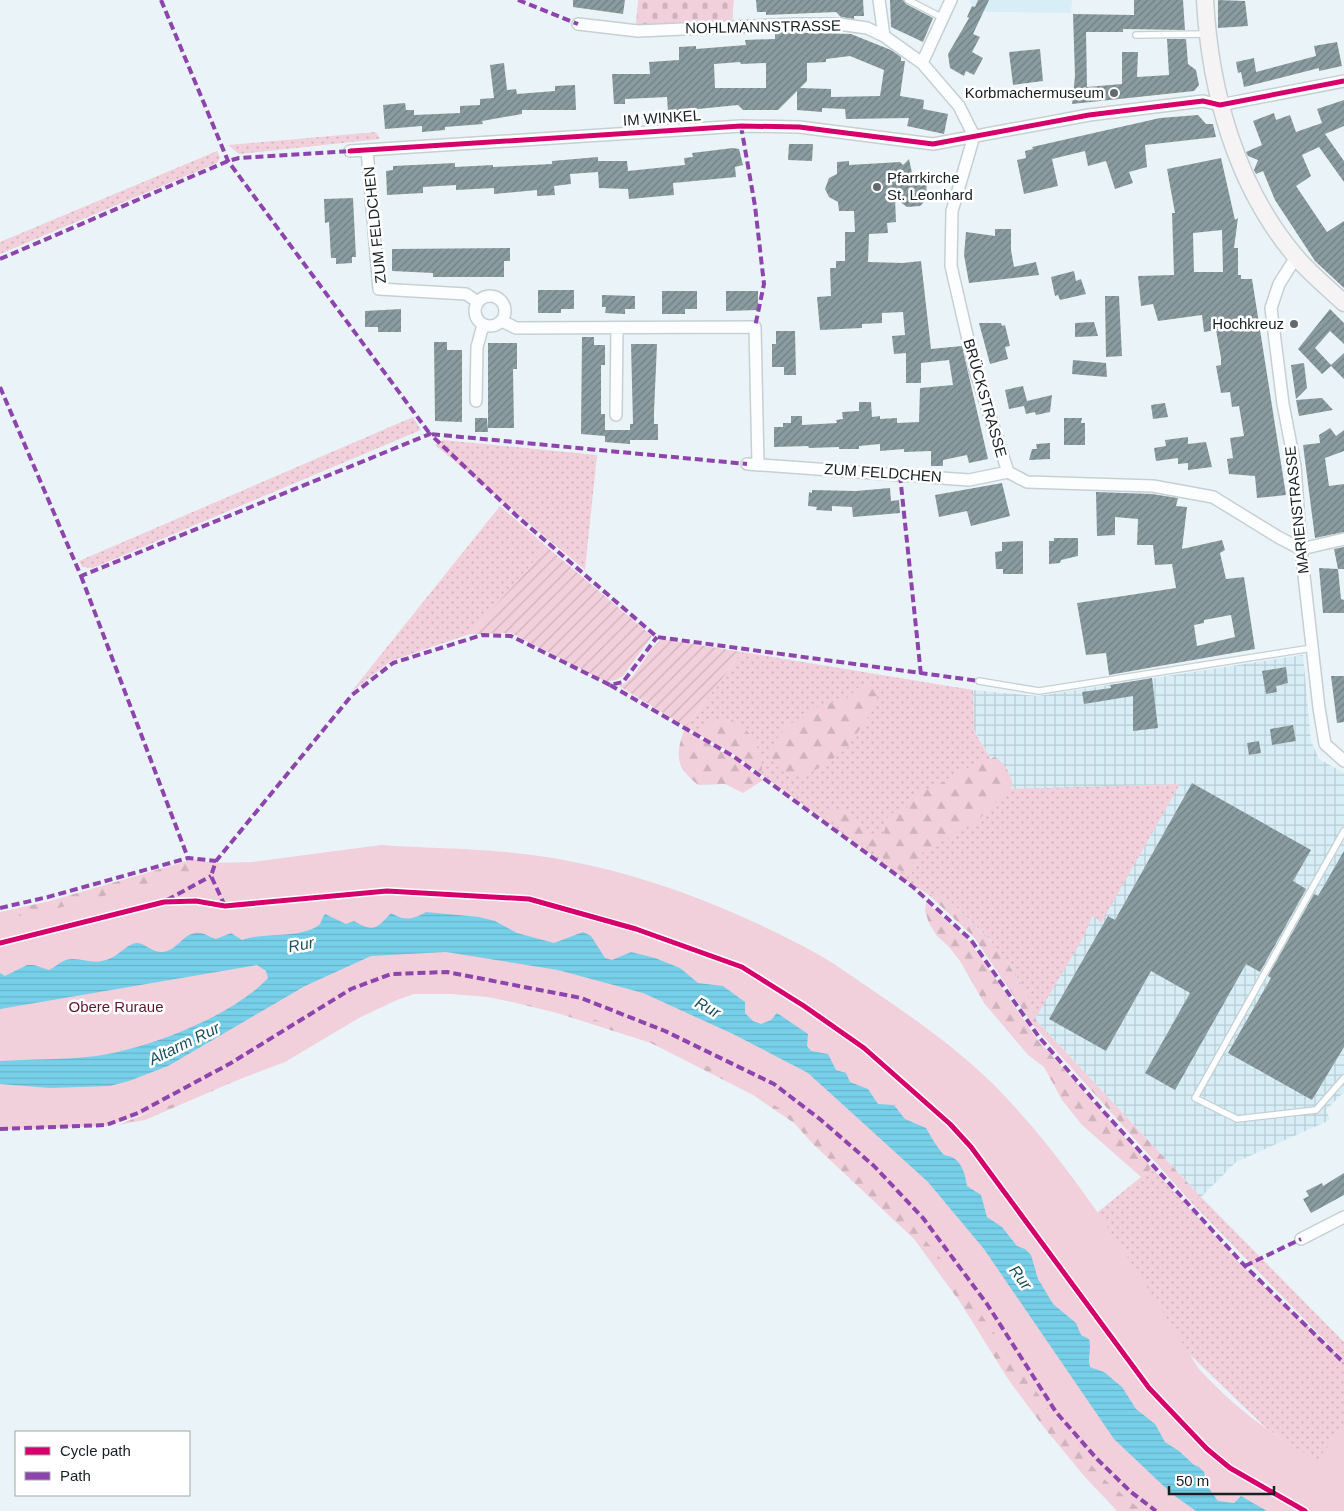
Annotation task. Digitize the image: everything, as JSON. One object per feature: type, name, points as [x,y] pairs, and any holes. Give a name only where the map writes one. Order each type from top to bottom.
[{"type":"main road","points":[[1205,0],[1207,34],[1226,130],[1261,207],[1296,257],[1344,303]]},
{"type":"street","points":[[879,0],[884,36]]},
{"type":"street","points":[[922,63],[950,0]]},
{"type":"street","name":"NOHLMANNSTRASSE","points":[[578,24],[638,31],[839,24],[867,28],[884,36],[922,63],[959,106],[974,136]]},
{"type":"street","points":[[974,136],[1089,115],[1203,101],[1220,106],[1344,81]]},
{"type":"street","name":"IM WINKEL","points":[[350,151],[741,126],[799,127],[932,144],[974,136]]},
{"type":"street","name":"BRÜCKSTRASSE","points":[[974,136],[952,211],[951,266],[975,370],[1008,472],[1027,482],[1153,486],[1213,497],[1278,538],[1301,549]]},
{"type":"street","name":"ZUM FELDCHEN","points":[[367,150],[379,289],[466,294],[478,302],[482,298],[492,296],[501,301],[505,311],[502,321],[493,326],[483,325]]},
{"type":"street","name":"MARIENSTRASSE","points":[[1296,257],[1279,284],[1271,308],[1283,404],[1295,466],[1301,549],[1325,744],[1344,760]]},
{"type":"street","points":[[476,401],[477,347],[483,325],[476,317],[475,312],[478,302]]},
{"type":"street","name":"ZUM FELDCHEN","points":[[502,321],[516,328],[756,327],[752,464],[968,480],[1008,472]]},
{"type":"street","points":[[616,415],[618,328]]},
{"type":"street","points":[[1301,549],[1344,539]]},
{"type":"street","points":[[1301,1239],[1344,1217]]},
{"type":"lane","points":[[908,0],[942,18]]},
{"type":"lane","points":[[1136,35],[1207,34]]},
{"type":"lane","points":[[979,681],[1039,691],[1312,648]]},
{"type":"lane","points":[[1344,831],[1195,1098],[1237,1119],[1316,1110],[1344,1078]]},
{"type":"shaded area","points":[[969,0],[1072,0],[1071,13],[987,12],[972,5]]},
{"type":"shaded area","points":[[1303,655],[1311,741],[1319,759],[1344,773],[1344,1092],[1326,1110],[1330,1120],[1236,1162],[1201,1197],[1036,1020],[1034,1026],[974,937],[929,895],[891,867],[1009,789],[974,730],[973,690],[1038,696]]},
{"type":"green space","points":[[638,0],[734,0],[732,22],[636,25]]},
{"type":"green space","points":[[376,132],[380,139],[239,154],[228,145]]},
{"type":"green space","points":[[217,151],[220,158],[217,163],[0,254],[0,242]]},
{"type":"green space","points":[[413,417],[421,430],[93,568],[82,567],[79,561]]},
{"type":"green space","points":[[443,440],[597,455],[585,570],[435,445]]},
{"type":"green space","points":[[500,506],[547,547],[470,634],[391,661],[351,692]]},
{"type":"green space","points":[[547,547],[652,636],[623,676],[616,680],[606,682],[511,633],[470,634]]},
{"type":"green space","points":[[662,639],[742,652],[686,727],[619,686],[631,677],[651,650]]},
{"type":"green space","points":[[742,652],[973,690],[974,731],[1009,789],[1180,784],[1101,923],[1093,915],[1083,938],[1035,1019],[1026,991],[1006,960],[990,940],[952,903],[943,898],[929,895],[914,886],[734,754],[686,727]]},
{"type":"green space","points":[[861,685],[872,685],[877,695],[875,707],[847,748],[827,763],[806,775],[790,774],[779,768],[771,760],[769,749],[786,727],[809,711],[822,705],[845,700]]},
{"type":"green space","points":[[727,718],[735,721],[751,735],[760,754],[761,774],[734,754],[696,733],[708,723]]},
{"type":"green space","points":[[684,730],[733,758],[763,780],[743,793],[725,784],[698,785],[685,773],[679,761],[679,747]]},
{"type":"green space","points":[[995,757],[1007,769],[1013,786],[976,822],[923,852],[913,863],[914,870],[909,877],[826,817],[831,811],[842,808],[861,826],[873,834],[884,836],[886,819],[892,813],[907,808],[921,788],[929,790],[978,762]]},
{"type":"green space","name":"Obere Ruraue","points":[[381,845],[491,851],[540,856],[574,862],[642,879],[740,915],[811,950],[895,1006],[936,1035],[974,1066],[1022,1115],[1103,1220],[1199,1369],[1212,1383],[1240,1408],[1284,1441],[1317,1460],[1344,1427],[1344,1511],[1142,1511],[1106,1481],[1081,1454],[945,1264],[916,1229],[818,1135],[802,1122],[716,1070],[630,1032],[581,1015],[487,997],[451,994],[414,994],[359,1018],[285,1062],[171,1105],[106,1126],[0,1130],[0,920],[72,905],[184,873],[210,863],[252,862]]},
{"type":"green space","points":[[194,859],[213,863],[0,940],[0,912],[50,901]]},
{"type":"green space","points":[[929,895],[943,898],[952,903],[998,949],[1026,991],[1035,1019],[1201,1197],[1189,1200],[1034,1026],[974,937]]},
{"type":"green space","points":[[926,902],[970,942],[1037,1039],[1152,1168],[1141,1177],[1082,1125],[1062,1100],[1044,1067],[1028,1055],[984,1003],[960,961],[937,936],[929,923],[925,911]]},
{"type":"green space","points":[[447,975],[549,994],[631,1020],[703,1051],[749,1075],[795,1103],[819,1121],[890,1186],[931,1233],[962,1274],[1040,1393],[1074,1439],[1098,1465],[1150,1511],[1117,1511],[1085,1477],[1042,1425],[1008,1379],[960,1302],[914,1239],[813,1144],[794,1123],[753,1095],[651,1043],[557,1013],[488,996],[423,989],[393,998],[339,1021],[240,1079],[145,1120],[118,1125],[155,1110],[322,1009],[372,984],[393,977]]},
{"type":"green space","points":[[1152,1168],[1244,1268],[1343,1359],[1189,1200],[1201,1197],[1344,1342],[1344,1472],[1317,1464],[1266,1428],[1185,1350],[1093,1216]]},
{"type":"water","points":[[426,912],[479,917],[495,921],[517,933],[554,943],[583,932],[591,936],[605,958],[612,960],[631,952],[655,958],[680,968],[698,983],[723,986],[745,1002],[745,1013],[753,1021],[761,1024],[771,1020],[777,1013],[808,1034],[807,1046],[811,1051],[828,1054],[836,1070],[846,1073],[850,1082],[868,1089],[878,1104],[894,1105],[905,1119],[926,1128],[944,1155],[952,1157],[959,1163],[967,1186],[981,1195],[987,1217],[1002,1227],[1017,1246],[1025,1249],[1031,1255],[1038,1279],[1053,1304],[1076,1323],[1081,1335],[1089,1339],[1090,1367],[1104,1372],[1122,1387],[1136,1409],[1155,1424],[1165,1442],[1204,1472],[1207,1486],[1218,1501],[1234,1503],[1241,1496],[1267,1511],[1196,1511],[1172,1494],[1114,1439],[984,1249],[928,1182],[808,1073],[733,1034],[643,993],[558,970],[446,952],[371,956],[305,986],[168,1066],[129,1081],[110,1086],[50,1088],[0,1084],[0,1061],[96,1056],[139,1046],[188,1029],[212,1018],[253,992],[268,978],[266,971],[257,965],[0,1009],[0,973],[5,976],[27,965],[34,965],[49,970],[71,959],[93,962],[104,961],[135,943],[142,944],[158,952],[167,951],[175,947],[187,936],[195,933],[204,934],[216,939],[231,933],[242,940],[260,936],[294,934],[313,929],[320,924],[325,914],[346,924],[354,921],[371,928],[382,922],[391,913],[408,918],[417,917]]},
{"type":"building","points":[[573,0],[625,0],[623,14],[573,7]]},
{"type":"building","points":[[756,0],[863,0],[864,16],[854,16],[854,19],[841,17],[836,12],[766,15],[766,12],[757,12]]},
{"type":"building","points":[[890,0],[903,0],[906,4],[933,18],[923,42],[891,27]]},
{"type":"building","points":[[978,0],[989,0],[973,34],[980,37],[972,52],[983,58],[974,75],[966,71],[964,76],[950,68],[948,54],[969,18],[967,17],[972,6],[975,7]]},
{"type":"building","points":[[1134,0],[1183,0],[1185,30],[1123,29],[1123,32],[1086,32],[1087,87],[1122,84],[1122,52],[1138,52],[1137,77],[1169,75],[1167,39],[1186,39],[1188,64],[1196,70],[1199,85],[1194,91],[1072,104],[1075,76],[1073,14],[1134,15]]},
{"type":"building","points":[[1218,0],[1245,1],[1248,26],[1218,28]]},
{"type":"building","points":[[775,32],[851,34],[891,50],[901,57],[901,61],[905,61],[900,96],[924,100],[923,109],[948,114],[944,134],[907,126],[909,118],[846,119],[845,109],[822,108],[822,112],[797,110],[797,91],[778,110],[743,110],[738,105],[668,112],[667,97],[625,99],[625,104],[614,104],[612,74],[650,74],[649,62],[679,60],[679,47],[696,46],[696,49],[746,45],[745,40],[775,39]],"holes":[[[850,56],[884,70],[880,96],[831,97],[831,89],[800,88],[807,81],[807,63],[826,62],[826,59]],[[740,62],[741,64],[766,63],[766,88],[715,88],[714,64]]]},
{"type":"building","points":[[1337,42],[1342,66],[1319,71],[1319,68],[1244,87],[1241,72],[1238,73],[1236,62],[1254,58],[1256,72],[1316,56],[1314,46]]},
{"type":"building","points":[[1040,49],[1043,81],[1013,85],[1009,52]]},
{"type":"building","points":[[504,63],[507,90],[516,89],[517,94],[555,91],[555,86],[575,85],[576,110],[522,110],[522,114],[482,121],[483,124],[445,127],[445,130],[422,132],[422,126],[385,129],[383,105],[405,103],[406,110],[414,110],[414,115],[460,113],[460,106],[480,105],[480,99],[494,98],[490,65]]},
{"type":"building","points":[[1344,100],[1344,126],[1325,134],[1344,161],[1344,182],[1319,147],[1302,155],[1311,176],[1296,186],[1327,232],[1344,221],[1344,288],[1315,261],[1275,200],[1263,171],[1256,174],[1254,170],[1258,160],[1248,156],[1246,152],[1262,145],[1253,121],[1274,113],[1276,120],[1290,115],[1296,132],[1322,123],[1317,109]]},
{"type":"building","points":[[1198,115],[1206,124],[1213,124],[1216,137],[1145,145],[1147,167],[1129,172],[1133,183],[1115,189],[1106,161],[1088,166],[1085,151],[1052,159],[1058,186],[1024,194],[1017,160],[1026,158],[1025,151],[1033,149],[1032,147],[1160,118]]},
{"type":"building","points":[[789,144],[813,144],[812,161],[788,160]]},
{"type":"building","points":[[733,148],[739,149],[743,165],[735,167],[736,177],[673,183],[674,195],[629,199],[628,189],[599,188],[598,172],[570,174],[571,184],[554,186],[555,195],[537,196],[537,190],[494,194],[494,188],[456,190],[456,185],[423,187],[423,193],[387,195],[386,171],[393,170],[393,166],[455,163],[455,167],[493,165],[493,167],[552,164],[552,161],[598,157],[598,161],[627,161],[628,171],[685,165],[684,158],[693,157],[692,153]]},
{"type":"building","points":[[1221,158],[1235,220],[1238,218],[1234,248],[1238,248],[1238,275],[1241,275],[1241,279],[1252,279],[1286,495],[1257,498],[1255,476],[1229,474],[1227,459],[1233,458],[1230,438],[1244,436],[1239,406],[1232,407],[1230,392],[1221,393],[1216,366],[1221,365],[1221,358],[1216,330],[1204,332],[1202,315],[1158,321],[1153,304],[1141,306],[1138,276],[1174,275],[1172,213],[1175,213],[1167,169]],"holes":[[[1222,230],[1223,272],[1194,272],[1193,233]]]},
{"type":"building","points":[[909,159],[912,173],[907,177],[927,176],[926,200],[920,206],[907,207],[895,198],[896,222],[887,223],[888,233],[869,234],[868,262],[903,263],[921,261],[931,349],[962,346],[988,459],[969,463],[967,455],[943,460],[943,466],[931,466],[931,451],[904,452],[904,449],[880,451],[880,444],[859,446],[859,449],[839,449],[839,447],[809,448],[808,446],[774,447],[774,427],[783,427],[783,423],[791,423],[791,416],[802,416],[802,425],[837,423],[836,420],[843,419],[842,412],[859,411],[859,402],[871,402],[872,417],[880,416],[880,419],[897,418],[897,423],[919,422],[920,388],[953,385],[949,360],[921,363],[921,383],[906,383],[906,353],[894,354],[892,336],[905,335],[903,312],[882,313],[882,323],[862,324],[862,328],[820,330],[817,297],[831,296],[830,268],[836,268],[836,261],[845,261],[845,232],[855,232],[854,211],[839,211],[838,202],[829,197],[825,189],[829,178],[837,174],[837,162],[849,161],[849,165],[900,162],[903,165]]},
{"type":"building","points":[[353,198],[356,257],[352,257],[352,263],[336,264],[336,258],[331,258],[329,222],[325,223],[324,199]]},
{"type":"building","points":[[995,229],[1011,229],[1011,250],[1014,267],[1036,262],[1039,275],[969,283],[964,255],[966,232],[995,236]]},
{"type":"building","points":[[510,248],[510,261],[504,261],[504,277],[433,277],[433,273],[392,271],[392,249]]},
{"type":"building","points":[[1074,271],[1076,281],[1081,279],[1086,294],[1060,300],[1058,295],[1055,296],[1051,277]]},
{"type":"building","points":[[538,290],[574,290],[574,309],[561,309],[561,313],[538,313]]},
{"type":"building","points":[[662,291],[697,291],[697,309],[685,309],[685,314],[662,314]]},
{"type":"building","points":[[726,291],[758,291],[758,310],[726,311]]},
{"type":"building","points":[[602,295],[635,296],[635,309],[625,309],[625,314],[605,313],[606,307],[602,307]]},
{"type":"building","points":[[1105,296],[1119,296],[1122,356],[1106,357]]},
{"type":"building","points":[[401,309],[401,332],[378,332],[378,327],[365,327],[365,311]]},
{"type":"building","points":[[1330,309],[1344,323],[1344,344],[1330,331],[1315,348],[1331,365],[1344,353],[1344,379],[1331,366],[1322,374],[1298,349]]},
{"type":"building","points":[[1094,322],[1098,336],[1075,337],[1075,323]]},
{"type":"building","points":[[979,323],[1001,323],[1002,326],[1005,325],[1010,346],[1005,347],[1008,359],[990,364]]},
{"type":"building","points":[[776,331],[795,331],[796,375],[784,375],[784,367],[772,367],[772,344],[776,344]]},
{"type":"building","points":[[582,337],[594,337],[594,345],[605,345],[605,365],[601,365],[601,414],[605,414],[605,430],[630,430],[630,424],[633,424],[631,344],[657,344],[654,424],[658,424],[658,440],[630,440],[630,444],[605,442],[605,436],[581,434]]},
{"type":"building","points":[[434,342],[447,342],[447,350],[462,350],[462,422],[435,421]]},
{"type":"building","points":[[488,343],[517,343],[517,369],[513,369],[514,428],[488,428]]},
{"type":"building","points":[[1073,360],[1106,363],[1107,377],[1072,374]]},
{"type":"building","points":[[1304,363],[1307,388],[1296,399],[1291,365]]},
{"type":"building","points":[[1023,386],[1027,401],[1052,395],[1050,412],[1036,415],[1035,412],[1026,414],[1024,406],[1009,409],[1005,390]]},
{"type":"building","points":[[1322,398],[1333,410],[1299,416],[1296,400]]},
{"type":"building","points":[[1165,403],[1168,417],[1153,419],[1151,405]]},
{"type":"building","points":[[475,418],[487,418],[488,432],[475,432]]},
{"type":"building","points":[[1064,418],[1082,418],[1081,423],[1085,423],[1085,445],[1064,445]]},
{"type":"building","points":[[1330,428],[1336,436],[1344,430],[1344,451],[1325,458],[1329,486],[1344,484],[1344,532],[1315,538],[1303,445],[1320,443],[1319,435]]},
{"type":"building","points":[[1188,437],[1188,444],[1206,442],[1212,467],[1188,470],[1188,463],[1178,464],[1178,458],[1156,461],[1154,448],[1166,446],[1165,440]]},
{"type":"building","points":[[1050,443],[1050,459],[1029,460],[1032,449],[1037,449],[1036,444]]},
{"type":"building","points":[[1002,483],[1010,516],[971,526],[967,511],[939,517],[935,495]]},
{"type":"building","points":[[890,488],[891,501],[899,500],[900,513],[853,517],[852,507],[832,506],[832,511],[816,510],[817,507],[808,506],[809,492],[812,493],[812,490],[856,491]]},
{"type":"building","points":[[1096,492],[1152,494],[1178,498],[1176,506],[1187,507],[1182,549],[1222,540],[1225,550],[1220,553],[1226,579],[1244,577],[1255,649],[1109,675],[1106,653],[1086,655],[1077,603],[1176,588],[1172,564],[1155,565],[1153,545],[1137,545],[1138,519],[1115,517],[1115,535],[1097,536]],"holes":[[[1231,615],[1235,637],[1197,646],[1194,625],[1204,623],[1204,620]]]},
{"type":"building","points":[[1054,538],[1078,538],[1078,556],[1061,560],[1060,563],[1049,564],[1049,541],[1054,541]]},
{"type":"building","points":[[1023,541],[1023,574],[1003,574],[1003,569],[996,569],[995,552],[1002,551],[1002,542]]},
{"type":"building","points":[[1344,547],[1344,569],[1338,569],[1334,549]]},
{"type":"building","points":[[1319,568],[1338,569],[1341,599],[1344,600],[1344,613],[1323,613]]},
{"type":"building","points":[[1286,667],[1288,683],[1276,686],[1277,692],[1266,694],[1262,671]]},
{"type":"building","points":[[1331,676],[1344,676],[1344,722],[1337,723]]},
{"type":"building","points":[[1152,678],[1158,728],[1133,731],[1133,696],[1084,704],[1082,692],[1111,688],[1110,685]]},
{"type":"building","points":[[1293,725],[1296,741],[1272,745],[1270,729]]},
{"type":"building","points":[[1259,741],[1261,753],[1249,755],[1247,743]]},
{"type":"building","points":[[1192,783],[1311,850],[1293,881],[1306,889],[1260,972],[1246,964],[1175,1090],[1145,1073],[1190,993],[1151,971],[1106,1051],[1049,1019],[1108,916],[1115,920]]},
{"type":"building","points":[[1344,851],[1344,1047],[1312,1100],[1228,1053],[1271,978],[1268,976],[1314,894],[1318,896]]},
{"type":"building","points":[[1344,1173],[1344,1195],[1311,1213],[1303,1199],[1309,1196],[1306,1191],[1322,1183],[1323,1186]]},
{"type":"marked path","points":[[161,0],[228,161],[430,434],[747,464]]},
{"type":"marked path","points":[[518,0],[578,24]]},
{"type":"marked path","points":[[741,126],[755,206],[764,284],[755,327]]},
{"type":"marked path","points":[[0,259],[228,161],[239,158],[350,151]]},
{"type":"marked path","points":[[0,387],[81,576],[430,434],[519,518],[657,637],[979,681]]},
{"type":"marked path","points":[[900,475],[921,675]]},
{"type":"marked path","points":[[81,576],[188,858]]},
{"type":"marked path","points":[[225,906],[211,876],[216,861],[352,695],[393,663],[482,635],[511,636],[610,685],[623,682],[657,637]]},
{"type":"marked path","points":[[610,685],[733,756],[913,887],[971,940],[1039,1037],[1104,1112],[1245,1266],[1344,1363]]},
{"type":"marked path","points":[[0,908],[48,897],[188,858],[216,861]]},
{"type":"marked path","points":[[167,900],[211,876]]},
{"type":"marked path","points":[[0,1129],[106,1125],[138,1113],[231,1063],[351,989],[391,974],[447,972],[581,998],[665,1031],[774,1084],[821,1120],[874,1166],[923,1218],[987,1304],[1056,1412],[1097,1459],[1131,1492],[1156,1511]]},
{"type":"marked path","points":[[1245,1266],[1301,1239]]},
{"type":"cycle path","points":[[350,151],[741,126],[799,127],[933,144],[1089,115],[1203,101],[1220,105],[1344,81]]},
{"type":"cycle path","points":[[0,943],[164,902],[196,901],[225,906],[387,891],[529,899],[636,929],[742,967],[804,1006],[864,1048],[950,1124],[971,1147],[1149,1388],[1207,1449],[1230,1468],[1305,1511]]},
{"type":"place","name":"Korbmachermuseum","points":[[1114,93]]},
{"type":"place","name":"Pfarrkirche St. Leonhard","points":[[877,187]]},
{"type":"place","name":"Hochkreuz","points":[[1294,324]]},
{"type":"water label","name":"Rur","points":[[301,944]]},
{"type":"water label","name":"Rur","points":[[708,1007]]},
{"type":"water label","name":"Altarm Rur","points":[[184,1043]]},
{"type":"water label","name":"Rur","points":[[1021,1277]]}]
